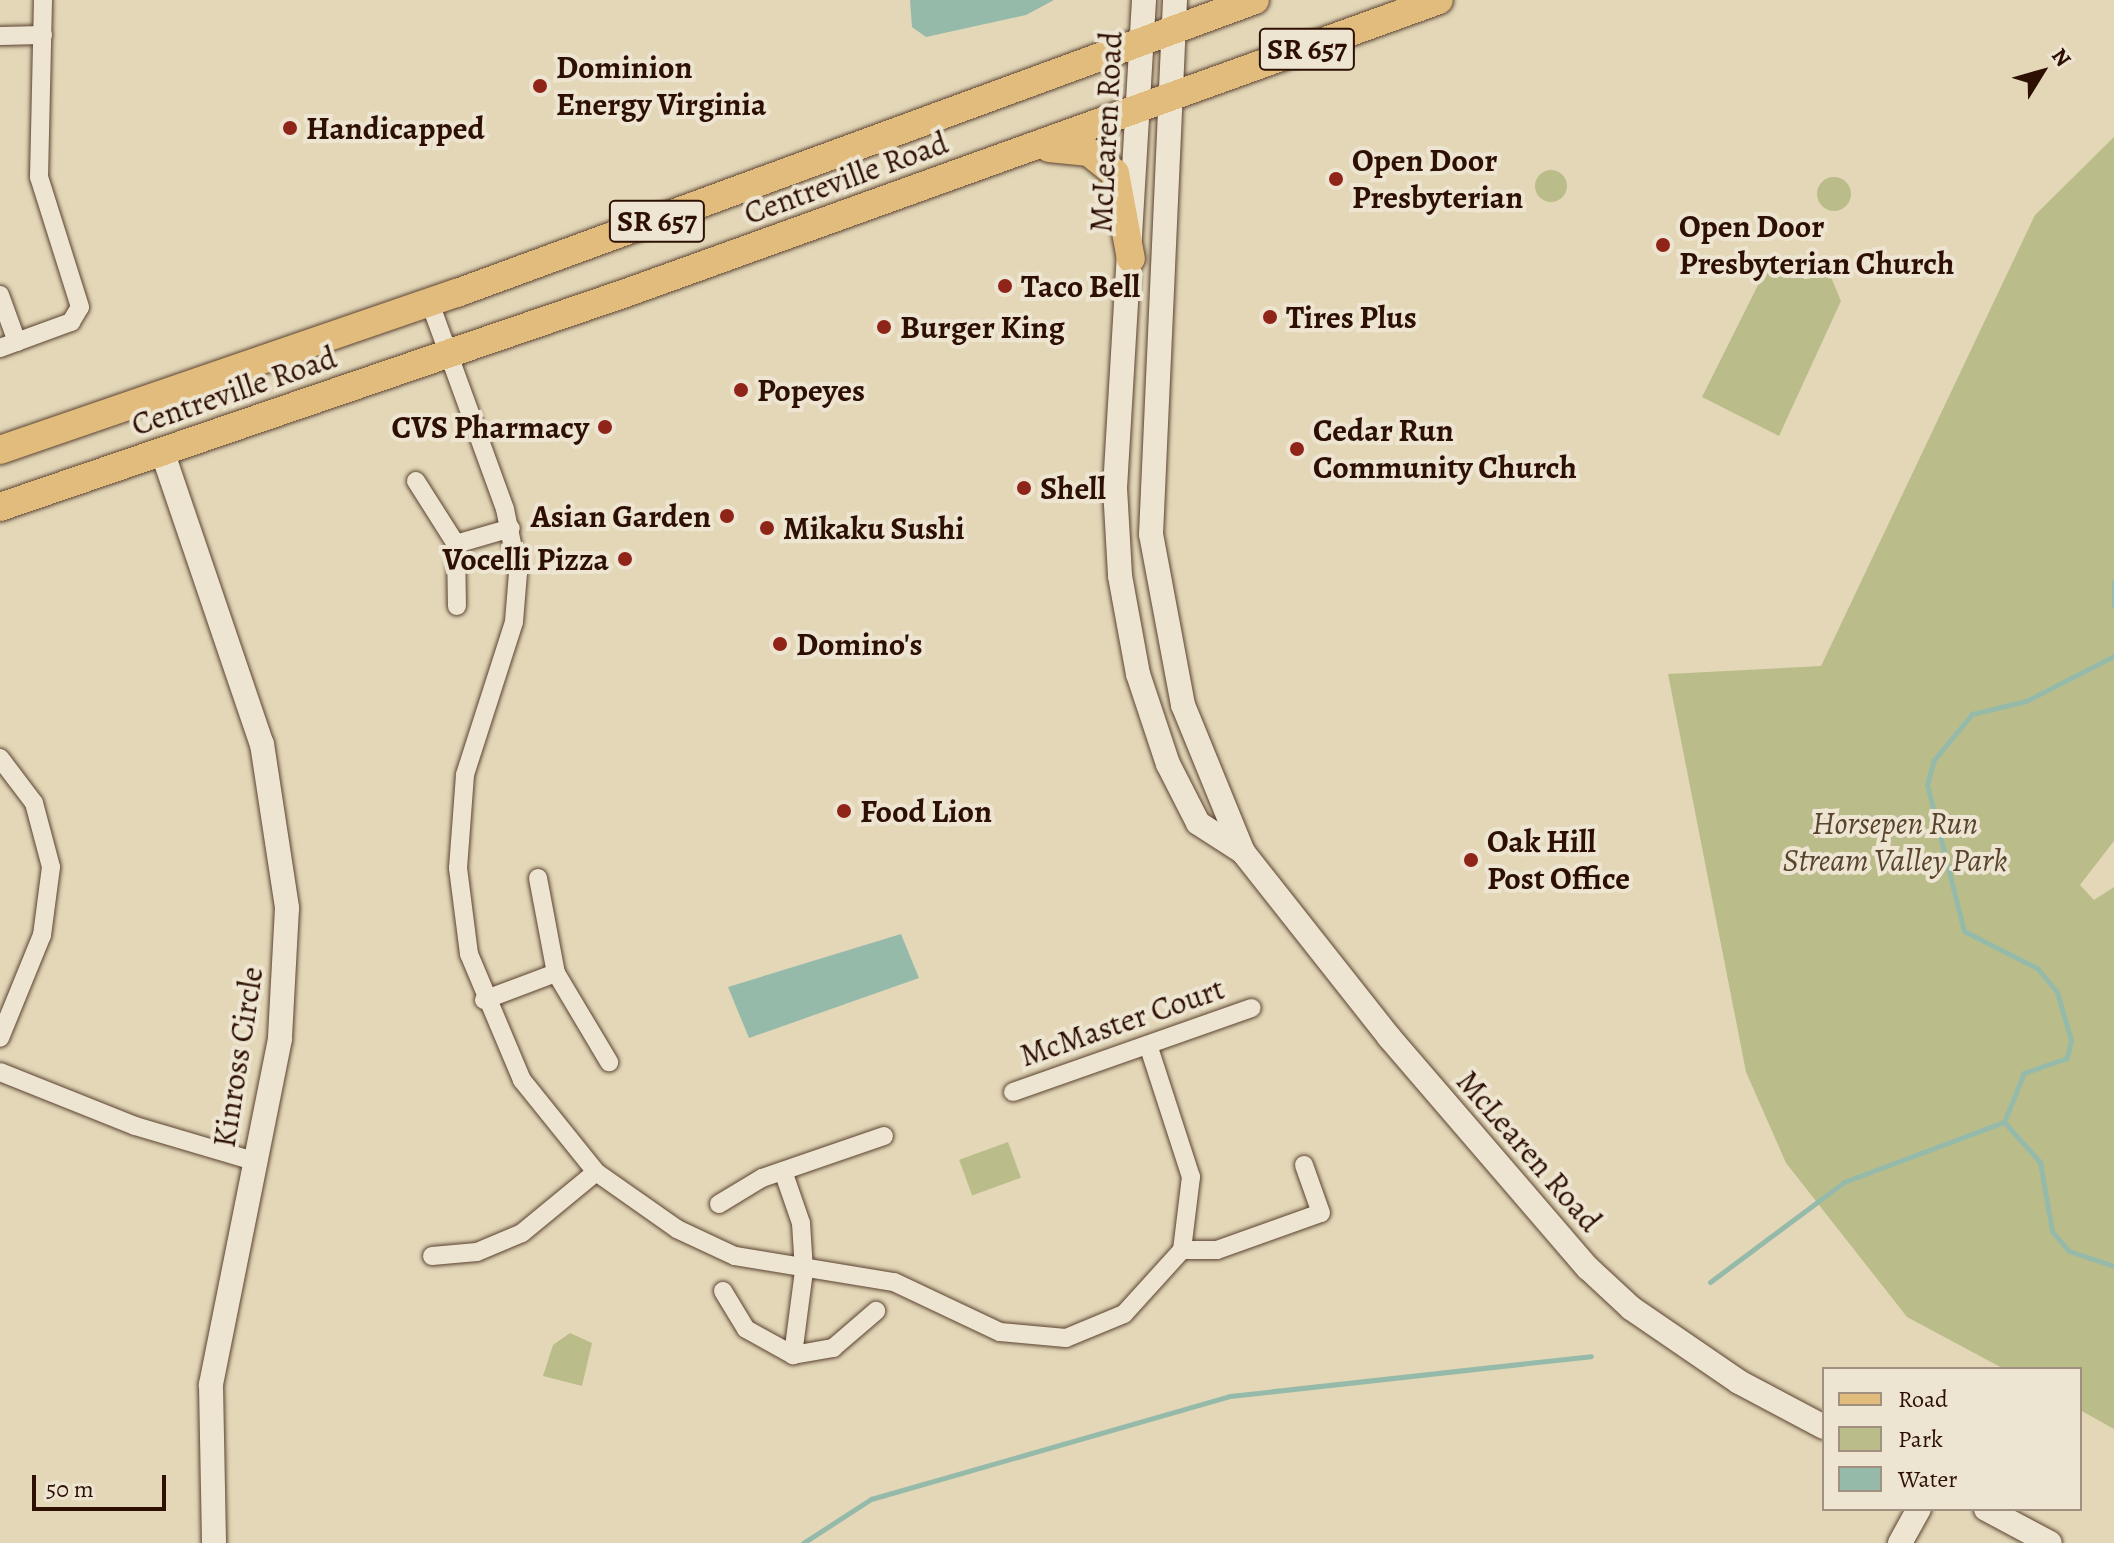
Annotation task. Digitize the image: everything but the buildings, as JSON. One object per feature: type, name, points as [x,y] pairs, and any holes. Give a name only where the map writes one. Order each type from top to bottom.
[{"type":"main road","name":"McLearen Road","points":[[1144,0],[1141,109],[1115,488],[1138,674],[1168,764],[1198,823],[1243,852]]},
{"type":"main road","name":"McLearen Road","points":[[1175,0],[1176,98],[1151,534],[1183,705],[1243,852],[1389,1037],[1608,1288],[1739,1382],[1822,1426]]},
{"type":"main road","name":"Centreville Road","points":[[0,450],[430,303],[1255,0]]},
{"type":"main road","name":"Centreville Road","points":[[0,507],[447,355],[1176,98],[1439,0]]},
{"type":"main road","points":[[1024,151],[1067,146],[1102,160],[1115,173],[1131,259]]},
{"type":"main road","name":"Kinross Circle","points":[[162,451],[248,696],[279,824],[286,991],[211,1385],[214,1543]]},
{"type":"main road","points":[[1900,1543],[1918,1511]]},
{"type":"main road","points":[[1990,1511],[2050,1543]]},
{"type":"street","points":[[0,295],[8,345],[71,322],[80,307],[39,177],[43,0]]},
{"type":"street","points":[[0,36],[43,35]]},
{"type":"street","points":[[430,303],[511,528],[518,573],[514,622],[474,735],[459,823],[462,911],[484,1000],[522,1080],[596,1172],[715,1248],[804,1271],[894,1282],[1000,1332],[1066,1338],[1124,1314],[1182,1250],[1191,1177],[1148,1045]]},
{"type":"street","points":[[416,481],[456,544],[457,606]]},
{"type":"street","points":[[456,544],[511,528]]},
{"type":"street","points":[[0,758],[34,803],[51,867],[42,935],[0,1038]]},
{"type":"street","points":[[538,878],[556,973],[609,1062]]},
{"type":"street","points":[[484,1000],[556,973]]},
{"type":"street","name":"McMaster Court","points":[[1013,1092],[1252,1008]]},
{"type":"street","points":[[0,1072],[135,1126],[254,1161]]},
{"type":"street","points":[[719,1204],[783,1171],[884,1136]]},
{"type":"street","points":[[1182,1250],[1217,1250],[1321,1213],[1304,1165]]},
{"type":"street","points":[[783,1171],[801,1225],[804,1271],[793,1355]]},
{"type":"street","points":[[432,1256],[477,1252],[522,1233],[596,1172]]},
{"type":"street","points":[[723,1291],[746,1329],[793,1355],[851,1339],[876,1311]]},
{"type":"green space","name":"Horsepen Run Stream Valley Park","points":[[2114,137],[2114,841],[2080,885],[2094,900],[2114,887],[2114,1429],[2082,1411],[2082,1367],[2000,1367],[1907,1317],[1786,1163],[1746,1072],[1668,674],[1821,666],[2035,215]]},
{"type":"green space","points":[[1551,170],[1562,175],[1567,186],[1562,197],[1551,202],[1540,197],[1535,186],[1540,175]]},
{"type":"green space","points":[[1834,177],[1846,182],[1851,194],[1846,206],[1834,211],[1822,206],[1817,194],[1822,182]]},
{"type":"green space","points":[[1782,258],[1828,270],[1841,301],[1779,436],[1702,397],[1767,267]]},
{"type":"green space","points":[[1008,1142],[1021,1178],[972,1195],[959,1160]]},
{"type":"green space","points":[[570,1333],[592,1343],[582,1386],[543,1376],[553,1345]]},
{"type":"water","points":[[910,0],[1054,0],[1026,15],[926,37],[912,27]]},
{"type":"water","points":[[901,934],[919,978],[749,1038],[728,987]]},
{"type":"waterway","points":[[2114,582],[2114,606]]},
{"type":"waterway","points":[[2114,656],[2026,701],[1972,714],[1934,760],[1927,784],[1964,931],[2037,968],[2057,992],[2071,1040],[2067,1058],[2024,1073],[2004,1122],[2040,1162],[2052,1231],[2069,1251],[2114,1266]]},
{"type":"waterway","points":[[1710,1282],[1844,1182],[2004,1122]]},
{"type":"waterway","points":[[803,1543],[871,1499],[1230,1396],[1591,1356]]},
{"type":"place","name":"Dominion Energy Virginia","points":[[540,86]]},
{"type":"place","name":"Handicapped","points":[[290,128]]},
{"type":"place","name":"Open Door Presbyterian","points":[[1336,179]]},
{"type":"place","name":"Open Door Presbyterian Church","points":[[1663,245]]},
{"type":"place","name":"Taco Bell","points":[[1005,286]]},
{"type":"place","name":"Tires Plus","points":[[1270,317]]},
{"type":"place","name":"Burger King","points":[[884,327]]},
{"type":"place","name":"Popeyes","points":[[741,390]]},
{"type":"place","name":"CVS Pharmacy","points":[[605,427]]},
{"type":"place","name":"Cedar Run Community Church","points":[[1297,449]]},
{"type":"place","name":"Shell","points":[[1024,488]]},
{"type":"place","name":"Asian Garden","points":[[727,516]]},
{"type":"place","name":"Mikaku Sushi","points":[[767,528]]},
{"type":"place","name":"Vocelli Pizza","points":[[625,559]]},
{"type":"place","name":"Domino's","points":[[780,644]]},
{"type":"place","name":"Food Lion","points":[[844,811]]},
{"type":"place","name":"Oak Hill Post Office","points":[[1471,860]]}]
